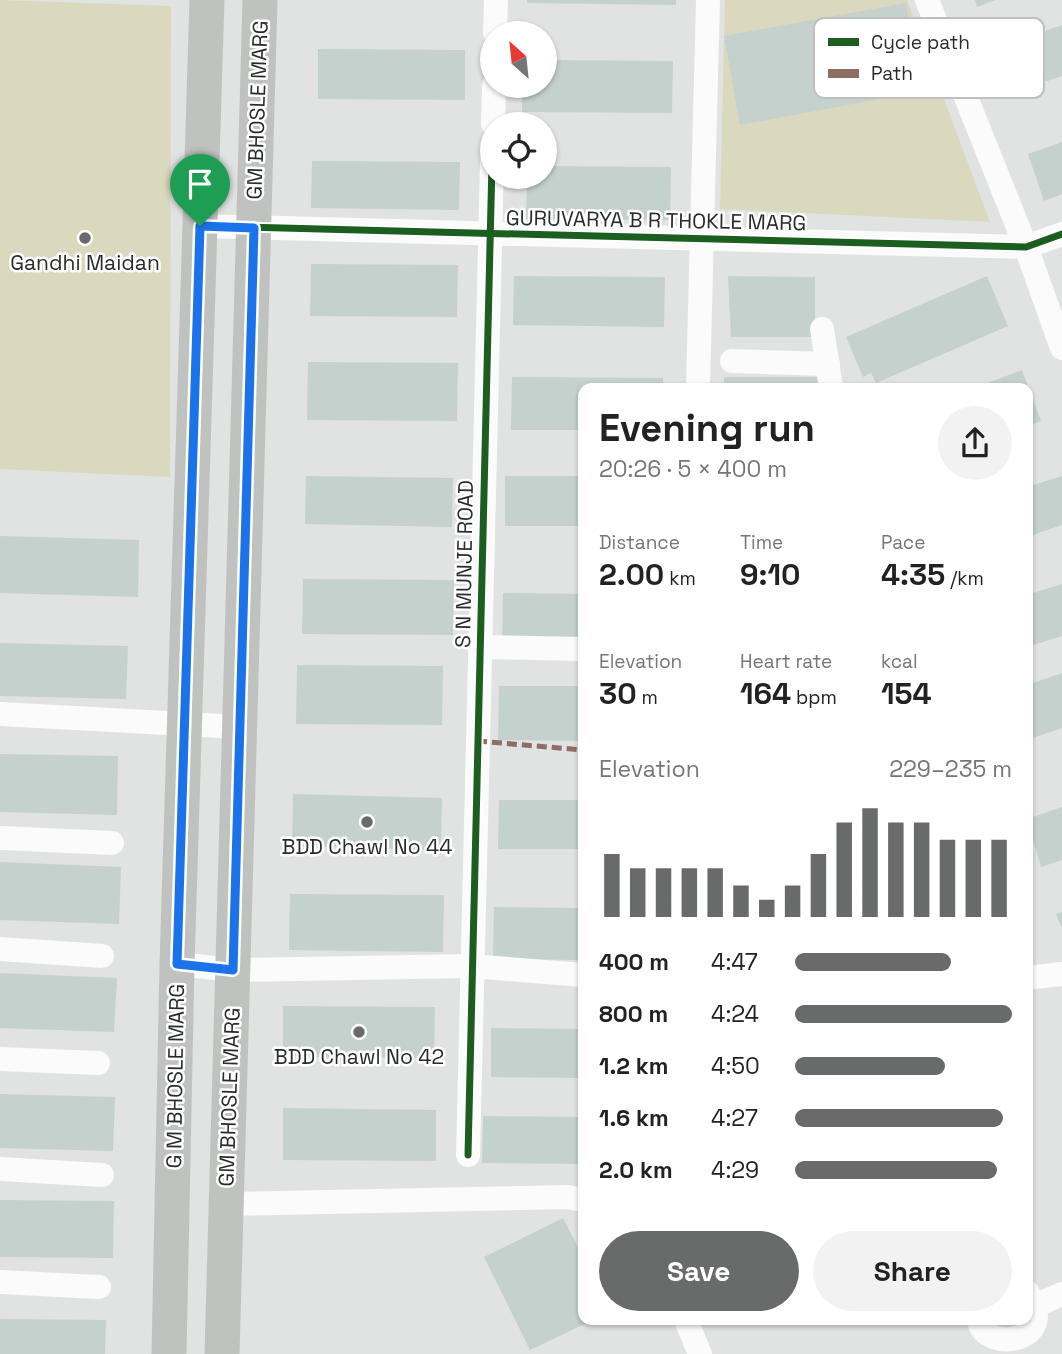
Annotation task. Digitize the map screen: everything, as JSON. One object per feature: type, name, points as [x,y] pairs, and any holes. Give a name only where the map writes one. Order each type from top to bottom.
[{"type":"main road","name":"G M BHOSLE MARG","points":[[169,1354],[177,964],[207,0]]},
{"type":"main road","name":"GM BHOSLE MARG","points":[[222,1354],[260,0]]},
{"type":"street","points":[[495,21],[496,0]]},
{"type":"street","points":[[698,383],[708,0]]},
{"type":"street","points":[[927,0],[934,18]]},
{"type":"street","points":[[967,98],[1027,247],[1062,348]]},
{"type":"street","name":"S N MUNJE ROAD","points":[[468,1155],[491,189]]},
{"type":"street","name":"GURUVARYA B R THOKLE MARG","points":[[200,226],[1027,247]]},
{"type":"street","points":[[1027,247],[1062,234]]},
{"type":"street","points":[[732,361],[829,376],[822,329]]},
{"type":"street","points":[[479,647],[578,649]]},
{"type":"street","points":[[0,714],[240,727]]},
{"type":"street","points":[[0,838],[112,843]]},
{"type":"street","points":[[0,949],[102,956]]},
{"type":"street","points":[[177,964],[233,970],[471,966],[578,975]]},
{"type":"street","points":[[1033,977],[1062,974]]},
{"type":"street","points":[[0,1059],[98,1063]]},
{"type":"street","points":[[0,1169],[102,1175]]},
{"type":"street","points":[[226,1204],[491,1198],[578,1199]]},
{"type":"street","points":[[0,1282],[99,1287]]},
{"type":"street","points":[[1033,1299],[1062,1294]]},
{"type":"street","points":[[980,1325],[989,1341],[1004,1348],[1022,1350],[1040,1321],[1033,1302]]},
{"type":"street","points":[[688,1325],[701,1354]]},
{"type":"green space","name":"Gandhi Maidan","points":[[0,0],[171,6],[170,477],[0,469]]},
{"type":"green space","points":[[725,0],[907,0],[914,18],[814,18],[814,98],[944,98],[990,222],[720,209]]},
{"type":"building","points":[[527,0],[676,0],[676,5],[527,3]]},
{"type":"building","points":[[975,0],[995,0],[977,7]]},
{"type":"building","points":[[906,3],[909,18],[823,18]]},
{"type":"building","points":[[814,20],[814,98],[885,98],[740,125],[724,36]]},
{"type":"building","points":[[1062,25],[1062,76],[1044,82],[1044,31]]},
{"type":"building","points":[[318,49],[465,50],[465,100],[318,99]]},
{"type":"building","points":[[557,60],[673,61],[672,113],[522,112],[522,98],[557,98]]},
{"type":"building","points":[[1062,142],[1062,194],[1044,201],[1028,154]]},
{"type":"building","points":[[312,161],[460,162],[459,210],[311,208]]},
{"type":"building","points":[[557,166],[671,167],[670,220],[526,219],[527,189],[557,189]]},
{"type":"building","points":[[311,264],[458,265],[457,317],[310,316]]},
{"type":"building","points":[[514,276],[665,277],[664,327],[513,325]]},
{"type":"building","points":[[728,276],[815,277],[815,337],[731,337]]},
{"type":"building","points":[[987,276],[1008,326],[876,383],[871,373],[863,377],[846,337]]},
{"type":"building","points":[[308,362],[458,363],[457,421],[307,420]]},
{"type":"building","points":[[1022,370],[1027,383],[987,383]]},
{"type":"building","points":[[512,377],[663,378],[663,383],[578,383],[578,430],[511,430]]},
{"type":"building","points":[[724,377],[821,377],[821,383],[724,383]]},
{"type":"building","points":[[1033,400],[1041,421],[1033,424]]},
{"type":"building","points":[[306,476],[453,478],[452,527],[305,524]]},
{"type":"building","points":[[505,476],[578,476],[578,526],[505,526]]},
{"type":"building","points":[[1062,476],[1062,525],[1033,535],[1033,485]]},
{"type":"building","points":[[0,536],[139,540],[138,597],[0,593]]},
{"type":"building","points":[[303,579],[454,580],[453,635],[302,634]]},
{"type":"building","points":[[1062,584],[1062,636],[1033,645],[1033,593]]},
{"type":"building","points":[[503,593],[578,594],[578,644],[502,644]]},
{"type":"building","points":[[0,643],[128,646],[126,699],[0,696]]},
{"type":"building","points":[[297,665],[443,666],[442,725],[296,724]]},
{"type":"building","points":[[1062,673],[1062,728],[1033,738],[1033,683]]},
{"type":"building","points":[[499,686],[578,686],[578,741],[498,740]]},
{"type":"building","points":[[0,754],[118,756],[117,815],[0,812]]},
{"type":"building","name":"BDD Chawl No 44","points":[[293,794],[442,798],[441,850],[292,846]]},
{"type":"building","points":[[499,800],[578,800],[578,849],[498,849]]},
{"type":"building","points":[[1062,807],[1062,860],[1041,867],[1033,840],[1033,817]]},
{"type":"building","points":[[0,862],[121,867],[119,924],[0,920]]},
{"type":"building","points":[[290,894],[444,895],[443,952],[289,950]]},
{"type":"building","points":[[494,907],[578,908],[578,960],[493,959]]},
{"type":"building","points":[[1062,912],[1062,929],[1056,914]]},
{"type":"building","points":[[0,973],[117,978],[114,1032],[0,1028]]},
{"type":"building","name":"BDD Chawl No 42","points":[[283,1006],[435,1007],[434,1058],[283,1057]]},
{"type":"building","points":[[491,1028],[578,1029],[578,1078],[491,1077]]},
{"type":"building","points":[[0,1094],[115,1097],[113,1151],[0,1148]]},
{"type":"building","points":[[283,1108],[436,1110],[436,1161],[283,1160]]},
{"type":"building","points":[[483,1116],[578,1117],[578,1164],[482,1163]]},
{"type":"building","points":[[0,1200],[114,1201],[113,1258],[0,1257]]},
{"type":"building","points":[[563,1218],[578,1247],[578,1325],[582,1325],[530,1350],[484,1257]]},
{"type":"building","points":[[0,1319],[106,1320],[105,1354],[0,1354]]},
{"type":"marked path","points":[[477,741],[578,750]]},
{"type":"cycle path","points":[[468,1155],[491,189]]},
{"type":"cycle path","points":[[200,226],[1026,247],[1062,234]]},
{"type":"place","name":"Gandhi Maidan","points":[[85,238]]},
{"type":"place","name":"BDD Chawl No 44","points":[[367,822]]},
{"type":"place","name":"BDD Chawl No 42","points":[[359,1032]]},
{"type":"route","points":[[200,226],[254,228],[233,970],[177,964],[200,226]]}]
